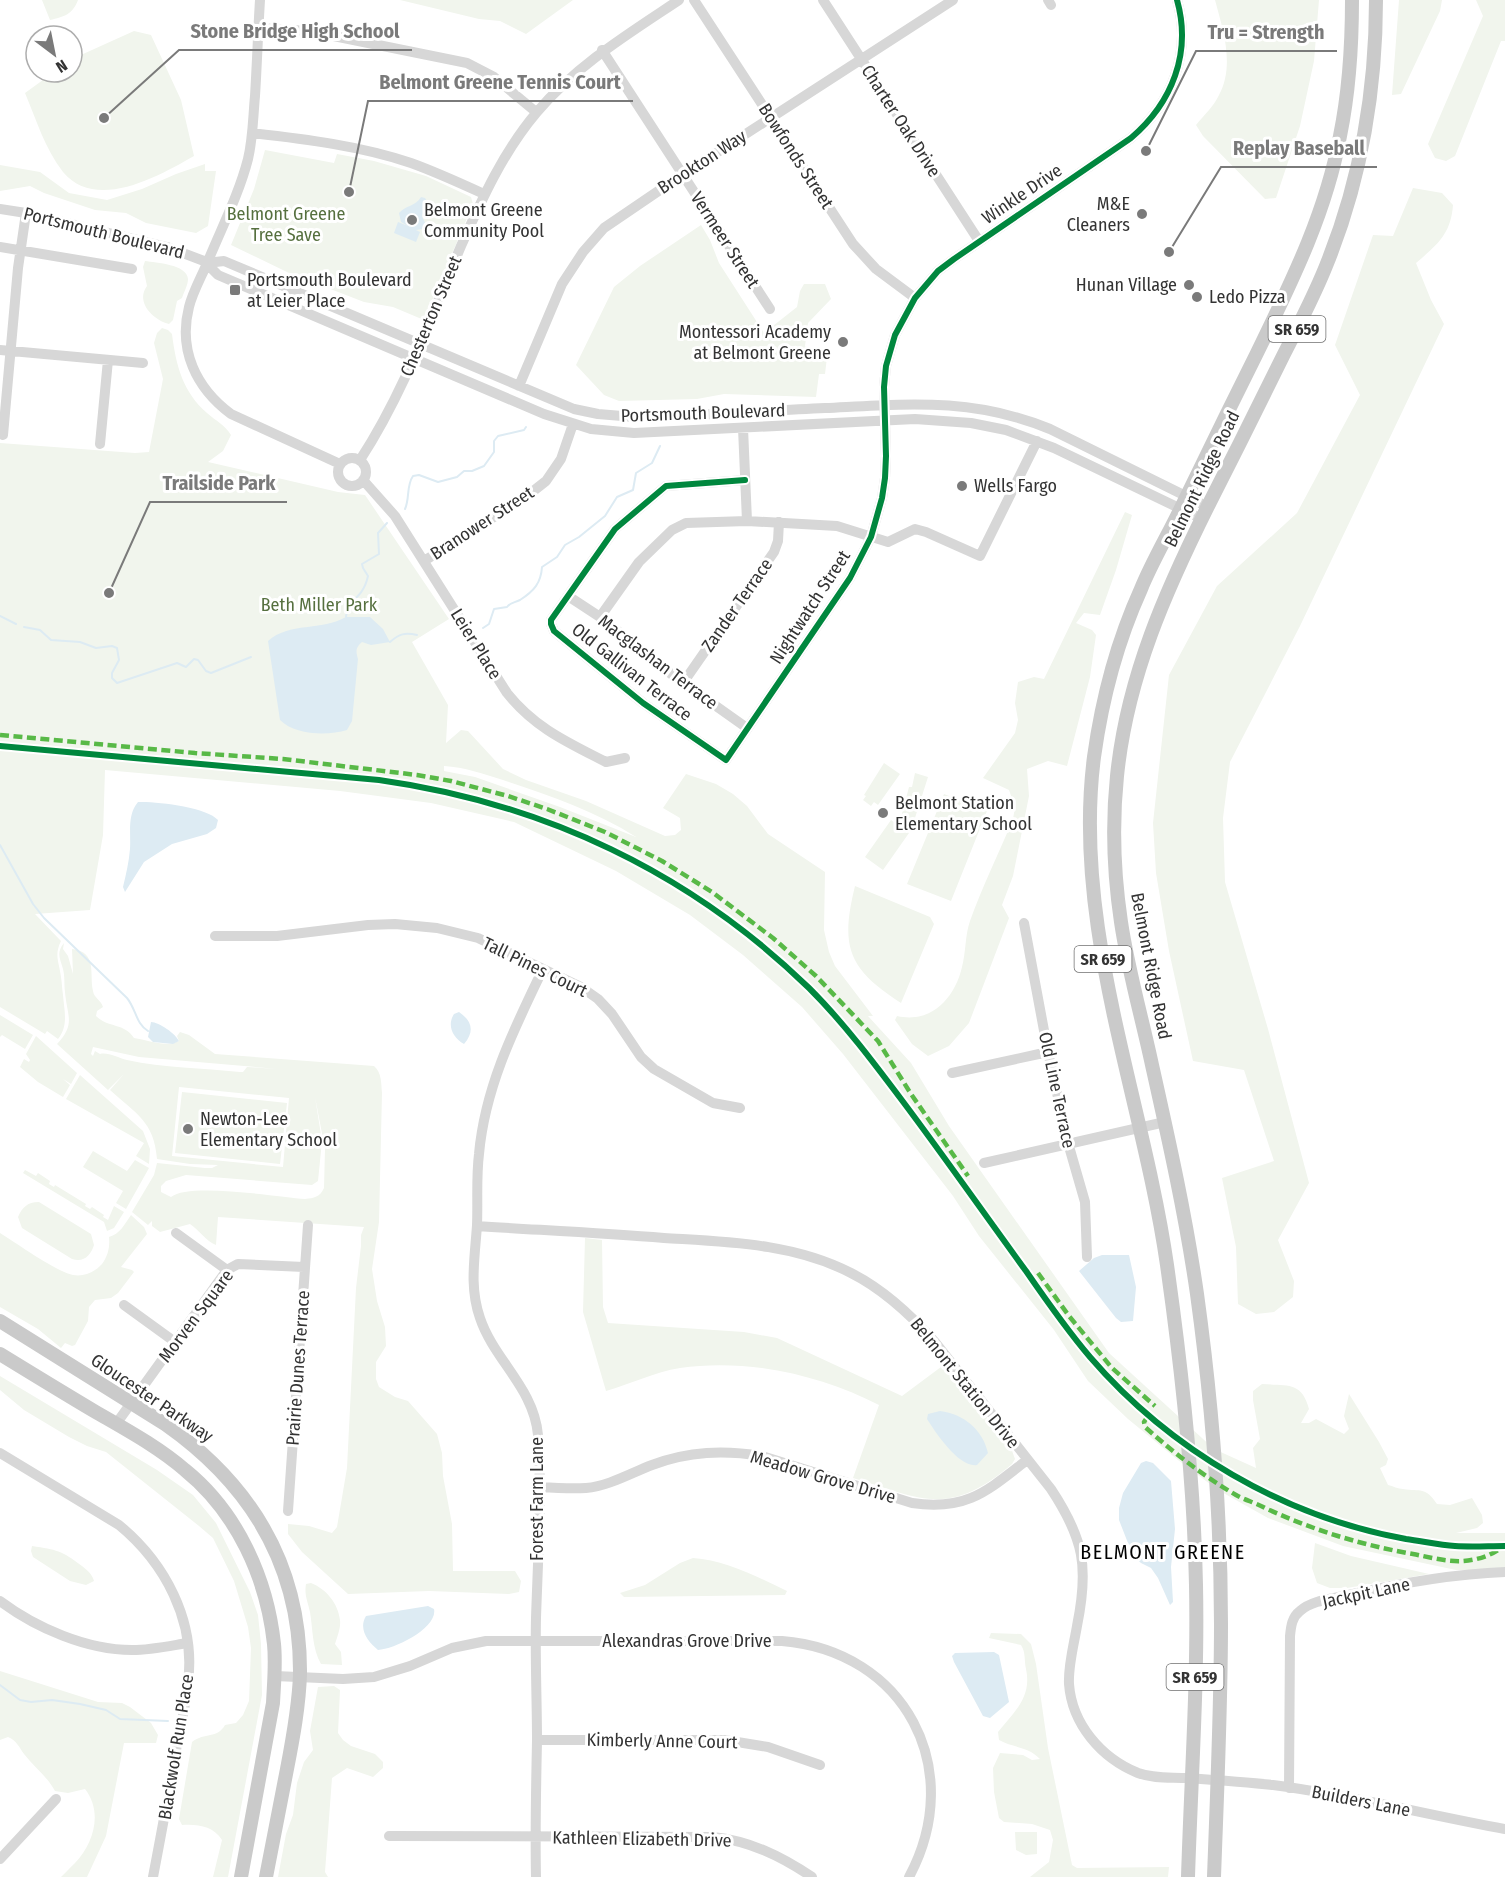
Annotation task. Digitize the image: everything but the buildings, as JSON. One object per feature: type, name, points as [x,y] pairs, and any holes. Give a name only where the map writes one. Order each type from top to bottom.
[{"type":"main road","name":"Belmont Ridge Road","points":[[1188,1877],[1196,1585],[1186,1419],[1166,1258],[1101,951],[1090,858],[1090,800],[1095,754],[1109,677],[1140,590],[1304,254],[1323,199],[1340,138],[1349,69],[1352,0]]},
{"type":"main road","name":"Belmont Ridge Road","points":[[1214,1877],[1221,1622],[1217,1496],[1207,1371],[1181,1198],[1121,922],[1115,870],[1117,774],[1126,718],[1142,655],[1168,590],[1315,292],[1344,218],[1364,142],[1371,99],[1376,38],[1376,0]]},
{"type":"main road","name":"Gloucester Parkway","points":[[0,1321],[191,1442],[222,1470],[244,1497],[259,1519],[278,1557],[291,1598],[299,1650],[300,1676],[295,1724],[267,1877]]},
{"type":"main road","points":[[0,1354],[159,1449],[187,1471],[209,1493],[237,1530],[248,1550],[261,1581],[268,1607],[274,1646],[275,1676],[273,1703],[241,1877]]},
{"type":"street","points":[[260,0],[252,133],[242,181],[190,304],[186,329],[189,357],[200,383],[219,405],[231,414],[340,464]]},
{"type":"street","name":"Chesterton Street","points":[[360,460],[392,407],[484,194],[505,156],[536,112],[558,88],[602,50],[679,0]]},
{"type":"street","name":"Bowfonds Street","points":[[694,0],[853,244],[876,269],[915,298]]},
{"type":"street","name":"Charter Oak Drive","points":[[823,0],[979,242]]},
{"type":"street","name":"Brookton Way","points":[[519,386],[562,284],[583,252],[604,228],[620,215],[953,0]]},
{"type":"street","name":"Winkle Drive","points":[[885,420],[884,387],[889,348],[915,298],[938,271],[1131,138],[1153,117],[1170,91],[1180,60],[1182,21],[1177,0]]},
{"type":"street","points":[[259,28],[309,31],[467,63],[494,77],[536,112]]},
{"type":"street","name":"Vermeer Street","points":[[602,50],[770,309]]},
{"type":"street","points":[[252,133],[297,138],[394,158],[434,171],[484,194]]},
{"type":"street","name":"Portsmouth Boulevard","points":[[0,209],[153,242],[209,259],[224,261],[574,409],[615,416],[659,417],[884,405],[944,404],[978,407],[1050,429],[1187,496],[1205,513]]},
{"type":"street","points":[[3,435],[5,351],[26,213]]},
{"type":"street","points":[[0,247],[132,270]]},
{"type":"street","name":"Portsmouth Boulevard","points":[[209,259],[218,275],[544,414],[591,429],[634,433],[885,420],[928,419],[964,422],[1006,430],[1037,441],[1180,509],[1205,513]]},
{"type":"street","points":[[5,351],[143,363]]},
{"type":"street","points":[[100,444],[108,360]]},
{"type":"street","name":"Nightwatch Street","points":[[726,760],[850,578],[871,537],[885,478],[885,420]]},
{"type":"street","name":"Branower Street","points":[[424,561],[527,496],[546,481],[561,459],[573,424]]},
{"type":"street","points":[[743,428],[747,521]]},
{"type":"street","points":[[871,537],[888,542],[915,529],[981,556],[1037,441]]},
{"type":"street","points":[[346,459],[360,460],[366,473],[363,480],[350,486],[343,483],[339,477],[340,464],[346,459]]},
{"type":"street","name":"Leier Place","points":[[363,480],[395,516],[507,693],[518,706],[547,731],[606,762],[625,758]]},
{"type":"street","points":[[568,596],[615,529],[666,486],[746,480]]},
{"type":"street","name":"Old Gallivan Terrace","points":[[600,617],[639,562],[678,526],[686,523],[779,522],[845,527],[871,537]]},
{"type":"street","name":"Zander Terrace","points":[[683,683],[774,552],[778,541],[779,522]]},
{"type":"street","name":"Old Gallivan Terrace","points":[[568,596],[551,620],[554,630],[643,703],[726,760]]},
{"type":"street","name":"Macglashan Terrace","points":[[568,596],[600,617],[683,683],[747,728]]},
{"type":"street","name":"Tall Pines Court","points":[[215,936],[257,938],[395,924],[478,938],[581,987],[598,999],[612,1014],[641,1057],[654,1069],[713,1103],[740,1108]]},
{"type":"street","name":"Old Line Terrace","points":[[1024,924],[1048,1052],[1068,1143],[1085,1202],[1087,1257]]},
{"type":"street","name":"Forest Farm Lane","points":[[536,1877],[536,1640],[539,1487],[537,1431],[535,1415],[516,1376],[490,1339],[475,1303],[472,1281],[477,1226],[478,1155],[491,1089],[511,1034],[543,969]]},
{"type":"street","points":[[952,1073],[1048,1052]]},
{"type":"street","points":[[984,1163],[1165,1122]]},
{"type":"street","name":"Prairie Dunes Terrace","points":[[288,1511],[308,1225]]},
{"type":"street","name":"Belmont Station Drive","points":[[477,1226],[750,1244],[799,1253],[851,1273],[874,1287],[916,1321],[935,1342],[1051,1489],[1068,1514],[1077,1534],[1083,1557],[1084,1585],[1069,1683],[1079,1721],[1094,1741],[1123,1765],[1149,1776],[1217,1780]]},
{"type":"street","points":[[176,1233],[227,1270]]},
{"type":"street","name":"Morven Square","points":[[116,1424],[227,1270],[238,1264],[304,1267]]},
{"type":"street","points":[[124,1305],[175,1342]]},
{"type":"street","name":"Meadow Grove Drive","points":[[539,1487],[587,1488],[621,1479],[678,1456],[701,1452],[738,1452],[762,1456],[912,1503],[932,1506],[969,1500],[986,1492],[1027,1460]]},
{"type":"street","name":"Blackwolf Run Place","points":[[0,1453],[119,1525],[140,1544],[161,1570],[176,1598],[187,1643],[188,1682],[153,1877]]},
{"type":"street","name":"Jackpit Lane","points":[[1288,1788],[1290,1636],[1292,1621],[1298,1612],[1317,1602],[1386,1587],[1467,1574],[1505,1572]]},
{"type":"street","points":[[0,1601],[37,1625],[107,1648],[135,1650],[187,1643]]},
{"type":"street","name":"Alexandras Grove Drive","points":[[275,1676],[343,1679],[374,1677],[469,1644],[536,1640],[790,1642],[831,1651],[861,1666],[887,1687],[908,1713],[920,1736],[927,1760],[932,1793],[930,1816],[923,1846],[909,1877]]},
{"type":"street","name":"Kimberly Anne Court","points":[[537,1740],[725,1740],[768,1747],[820,1765]]},
{"type":"street","name":"Builders Lane","points":[[1217,1780],[1288,1788],[1505,1828]]},
{"type":"street","points":[[0,1859],[56,1799]]},
{"type":"street","name":"Kathleen Elizabeth Drive","points":[[389,1836],[726,1839],[752,1845],[787,1860],[812,1877]]},
{"type":"green space","points":[[42,0],[78,0],[67,14],[50,20]]},
{"type":"green space","points":[[400,0],[573,0],[526,34],[500,21],[479,19]]},
{"type":"green space","points":[[1215,0],[1319,0],[1314,61],[1300,126],[1276,198],[1265,199],[1203,136],[1196,125],[1217,99],[1224,84],[1226,72],[1226,48]]},
{"type":"green space","points":[[1399,0],[1442,0],[1440,11],[1401,94],[1392,95]]},
{"type":"green space","points":[[1476,0],[1505,0],[1505,41],[1501,41],[1455,156],[1446,161],[1435,158],[1428,144],[1483,16]]},
{"type":"green space","points":[[134,31],[151,35],[181,100],[194,156],[146,180],[110,190],[92,189],[77,184],[63,172],[41,134],[25,93],[37,84],[84,84],[84,54]]},
{"type":"green space","name":"Belmont Greene Tree Save","points":[[265,150],[334,163],[337,154],[374,161],[426,176],[471,197],[473,204],[424,320],[393,307],[364,302],[289,273],[231,245],[254,189]]},
{"type":"green space","points":[[205,164],[205,171],[216,171],[208,226],[196,233],[146,223],[126,213],[95,210],[30,186],[0,191],[0,165],[40,172],[69,193],[107,200]]},
{"type":"green space","points":[[1413,188],[1442,193],[1453,205],[1449,224],[1442,238],[1416,263],[1431,300],[1444,324],[1300,626],[1230,762],[1223,818],[1225,882],[1268,1029],[1309,1183],[1278,1240],[1294,1281],[1293,1297],[1274,1312],[1256,1314],[1238,1304],[1236,1247],[1222,1178],[1274,1161],[1244,1070],[1193,1061],[1169,951],[1156,873],[1153,823],[1169,675],[1217,586],[1297,513],[1360,395],[1335,345],[1373,235],[1393,236]]},
{"type":"green space","points":[[701,225],[719,263],[764,333],[797,307],[804,284],[825,284],[831,299],[808,323],[805,346],[807,349],[828,349],[825,374],[819,374],[816,397],[724,394],[697,399],[619,401],[604,395],[576,365],[614,287],[640,266]]},
{"type":"green space","points":[[145,261],[177,267],[186,274],[188,279],[182,298],[177,301],[173,320],[169,324],[157,319],[144,304],[144,292],[147,286],[143,267]]},
{"type":"green space","name":"Beth Miller Park","points":[[162,328],[172,334],[176,357],[186,387],[199,405],[231,435],[223,451],[208,462],[338,492],[365,495],[449,619],[412,642],[448,705],[446,743],[461,730],[468,731],[503,769],[526,780],[586,801],[665,836],[675,835],[681,830],[680,818],[663,808],[686,774],[716,784],[747,806],[768,834],[825,872],[824,930],[835,966],[873,1016],[868,1016],[911,1063],[949,1126],[1109,1353],[1214,1449],[1256,1468],[1253,1448],[1260,1439],[1253,1391],[1262,1384],[1286,1385],[1297,1389],[1306,1400],[1309,1409],[1301,1423],[1309,1423],[1316,1419],[1344,1434],[1349,1429],[1344,1416],[1349,1394],[1388,1459],[1386,1465],[1380,1468],[1388,1485],[1399,1489],[1426,1492],[1437,1504],[1450,1505],[1472,1498],[1482,1515],[1483,1523],[1477,1528],[1456,1533],[1505,1533],[1505,1570],[1456,1570],[1343,1546],[1268,1518],[1218,1490],[1178,1460],[1128,1419],[1088,1381],[1054,1330],[979,1236],[953,1196],[843,1054],[802,1007],[743,955],[690,915],[616,871],[514,822],[431,803],[340,791],[105,770],[103,835],[90,910],[35,914],[61,941],[57,955],[65,1012],[64,1028],[58,1039],[47,1031],[45,1034],[0,1007],[0,443],[135,453],[149,452],[163,379],[154,343],[157,333]],"holes":[[[444,766],[481,773],[554,798],[605,819],[636,837],[475,777],[444,771]]]},
{"type":"green space","points":[[1125,512],[1132,515],[1100,615],[1084,613],[1076,623],[1092,630],[1096,635],[1090,677],[1067,766],[1048,761],[1027,769],[1029,796],[1013,876],[1002,905],[1009,918],[969,1023],[949,1046],[928,1056],[912,1044],[895,1020],[897,1016],[921,1016],[931,1012],[947,998],[959,978],[970,921],[1013,819],[1015,807],[1009,790],[983,778],[1015,733],[1018,720],[1015,703],[1018,682],[1034,677],[1044,679]]},
{"type":"green space","points":[[884,763],[900,774],[878,805],[874,802],[871,806],[863,800],[866,796],[864,795]]},
{"type":"green space","points":[[915,773],[928,777],[914,821],[900,821],[909,787],[912,787]]},
{"type":"green space","points":[[944,794],[987,811],[951,901],[907,884]]},
{"type":"green space","points":[[891,820],[909,833],[883,870],[865,857]]},
{"type":"green space","points":[[855,886],[930,917],[934,924],[901,1003],[869,979],[852,955],[848,925]]},
{"type":"green space","points":[[64,943],[63,949],[68,956],[73,974],[72,949],[86,954],[89,959],[94,993],[103,1007],[97,1011],[96,1016],[126,1030],[134,1038],[168,1044],[179,1041],[177,1036],[180,1032],[189,1035],[215,1054],[374,1066],[377,1069],[381,1078],[382,1093],[379,1222],[372,1269],[377,1301],[385,1327],[386,1346],[376,1362],[376,1379],[379,1387],[395,1397],[408,1401],[437,1434],[442,1453],[443,1476],[452,1524],[453,1571],[515,1571],[521,1581],[519,1592],[509,1594],[429,1591],[348,1594],[302,1552],[288,1534],[288,1524],[309,1526],[332,1533],[337,1527],[347,1468],[356,1288],[361,1235],[364,1227],[218,1217],[216,1245],[190,1224],[160,1232],[152,1226],[152,1221],[148,1225],[132,1212],[154,1175],[157,1163],[205,1168],[218,1165],[157,1159],[148,1127],[136,1112],[110,1090],[124,1074],[108,1090],[57,1044],[67,1031],[69,1020],[64,972],[59,956]],"holes":[[[93,1047],[139,1057],[278,1069],[247,1067],[240,1072],[155,1065],[95,1051],[93,1056],[91,1054]],[[179,1087],[289,1098],[283,1167],[172,1156]],[[315,1097],[325,1149],[324,1188],[319,1195],[314,1197],[305,1199],[214,1191],[181,1193],[171,1197],[161,1192],[161,1186],[166,1181],[186,1175],[312,1185],[318,1181],[322,1141]]]},
{"type":"green space","points":[[0,1015],[33,1035],[25,1049],[2,1035],[0,1037]]},
{"type":"green space","points":[[36,1036],[77,1073],[71,1084],[63,1079],[70,1085],[63,1097],[38,1082],[20,1067],[24,1059],[29,1062],[26,1054]]},
{"type":"green space","points":[[80,1075],[143,1131],[150,1149],[149,1164],[136,1156],[144,1143],[66,1099]]},
{"type":"green space","points":[[182,1092],[287,1103],[280,1164],[175,1153]]},
{"type":"green space","points":[[93,1151],[127,1171],[135,1160],[149,1168],[126,1209],[116,1203],[123,1191],[83,1167]]},
{"type":"green space","points":[[25,1170],[36,1176],[38,1173],[50,1181],[49,1184],[54,1187],[55,1185],[86,1204],[85,1206],[90,1209],[92,1207],[108,1220],[114,1206],[124,1212],[114,1228],[107,1231],[104,1222],[23,1173]]},
{"type":"green space","points":[[39,1202],[91,1234],[94,1245],[86,1257],[80,1260],[72,1259],[22,1228],[18,1217],[21,1211],[28,1204]]},
{"type":"green space","points":[[131,1215],[144,1227],[147,1234],[121,1267],[134,1272],[118,1293],[111,1298],[95,1300],[89,1307],[88,1321],[75,1345],[65,1343],[61,1348],[38,1329],[0,1307],[0,1233],[57,1269],[73,1275],[85,1275],[93,1272],[102,1264],[108,1251],[109,1237],[124,1226]]},
{"type":"green space","points":[[585,1238],[602,1240],[603,1307],[608,1323],[744,1332],[777,1338],[902,1396],[945,1364],[1011,1448],[1015,1459],[990,1481],[971,1492],[953,1498],[918,1497],[853,1478],[879,1405],[832,1385],[808,1377],[757,1367],[705,1365],[671,1370],[606,1391],[583,1312]]},
{"type":"green space","points":[[0,1376],[157,1470],[193,1495],[216,1523],[250,1592],[258,1615],[262,1695],[228,1877],[213,1877],[222,1840],[218,1835],[205,1827],[182,1825],[179,1819],[192,1742],[218,1732],[225,1725],[236,1723],[243,1715],[249,1701],[251,1648],[248,1627],[234,1581],[213,1538],[106,1452],[69,1437],[24,1410],[0,1390]]},
{"type":"green space","points":[[1315,1543],[1351,1556],[1429,1574],[1347,1588],[1330,1588],[1317,1583],[1312,1568]]},
{"type":"green space","points":[[32,1546],[64,1554],[88,1571],[94,1581],[86,1585],[70,1581],[33,1557]]},
{"type":"green space","points":[[693,1558],[729,1566],[787,1591],[785,1595],[624,1597],[620,1593],[645,1585],[680,1563]]},
{"type":"green space","points":[[311,1583],[326,1593],[337,1608],[340,1623],[335,1644],[341,1652],[342,1665],[321,1664],[318,1658],[306,1598],[306,1584]]},
{"type":"green space","points":[[991,1633],[1021,1634],[1031,1644],[1048,1748],[1072,1865],[1077,1868],[1169,1867],[1168,1877],[1030,1877],[1049,1862],[1053,1840],[1050,1830],[1032,1824],[1004,1822],[999,1818],[994,1792],[993,1768],[1000,1753],[1023,1755],[1032,1760],[1040,1759],[1025,1749],[999,1740],[998,1732],[1021,1703],[1027,1688],[1024,1654],[1021,1645],[989,1638]]},
{"type":"green space","points":[[0,1671],[98,1702],[122,1703],[151,1723],[158,1735],[156,1743],[124,1743],[106,1836],[87,1877],[61,1877],[82,1855],[91,1837],[95,1817],[91,1798],[85,1789],[68,1793],[55,1791],[16,1742],[8,1737],[0,1740]]},
{"type":"green space","points":[[334,1686],[340,1690],[338,1733],[351,1746],[375,1754],[383,1762],[383,1768],[373,1777],[347,1768],[332,1778],[325,1872],[328,1877],[278,1877],[286,1834],[293,1815],[297,1783],[304,1762],[313,1750],[310,1731],[318,1687]]},
{"type":"green space","points":[[1015,1832],[1037,1832],[1037,1854],[1026,1855],[1016,1850]]},
{"type":"shaded area","name":"Belmont Greene Community Pool","points":[[421,197],[425,198],[430,206],[425,208],[422,216],[426,225],[423,229],[416,230],[420,232],[416,242],[394,233],[398,222],[408,226],[401,222],[399,213],[416,203]]},
{"type":"shaded area","points":[[346,617],[370,617],[383,629],[390,642],[371,645],[362,642],[357,648],[352,721],[347,730],[312,733],[286,725],[280,720],[268,641],[286,631],[327,624]]},
{"type":"shaded area","points":[[138,802],[192,808],[212,815],[218,820],[216,828],[207,834],[172,844],[144,862],[125,892],[123,887],[130,854],[131,818]]},
{"type":"shaded area","points":[[459,1012],[467,1019],[471,1031],[464,1044],[454,1034],[451,1026],[454,1014]]},
{"type":"shaded area","points":[[151,1022],[167,1029],[179,1041],[173,1044],[153,1042],[148,1037]]},
{"type":"shaded area","points":[[1102,1255],[1129,1255],[1136,1287],[1133,1321],[1121,1322],[1116,1318],[1079,1271],[1094,1258]]},
{"type":"shaded area","points":[[940,1411],[957,1416],[971,1424],[982,1437],[988,1453],[977,1465],[963,1461],[956,1455],[931,1425],[927,1419],[928,1414]]},
{"type":"shaded area","points":[[1146,1461],[1153,1463],[1171,1481],[1175,1529],[1171,1567],[1173,1602],[1170,1605],[1151,1568],[1133,1556],[1119,1520],[1123,1493],[1141,1463]]},
{"type":"shaded area","points":[[428,1606],[434,1609],[429,1623],[423,1630],[404,1642],[378,1650],[365,1635],[363,1626],[366,1616]]},
{"type":"shaded area","points":[[994,1652],[999,1655],[1009,1702],[990,1718],[983,1716],[952,1656],[955,1653]]},
{"type":"waterway","points":[[405,509],[413,476],[419,475],[438,482],[457,477],[464,471],[472,471],[484,466],[494,452],[494,441],[498,436],[524,430],[526,427]]},
{"type":"waterway","points":[[483,628],[489,624],[494,609],[507,607],[529,593],[536,586],[542,567],[557,557],[565,545],[605,516],[617,497],[633,490],[636,473],[652,463],[660,446]]},
{"type":"waterway","points":[[346,617],[348,605],[361,592],[367,581],[368,576],[362,564],[379,554],[378,533],[387,523]]},
{"type":"waterway","points":[[0,616],[16,624]]},
{"type":"waterway","points":[[24,627],[40,630],[51,640],[80,642],[96,648],[112,646],[117,648],[119,660],[112,673],[112,678],[117,683],[177,663],[186,667],[194,659],[211,673],[251,657]]},
{"type":"waterway","points":[[390,642],[402,634],[417,635]]},
{"type":"waterway","points":[[0,845],[33,904],[44,918],[127,998],[138,1020],[148,1031]]},
{"type":"waterway","points":[[0,1685],[20,1700],[31,1702],[52,1700],[80,1704],[106,1710],[120,1719],[168,1721]]},
{"type":"marked path","points":[[0,735],[283,759],[417,775],[508,796],[605,832],[662,861],[712,892],[773,938],[816,976],[878,1041],[911,1094],[968,1176]]},
{"type":"marked path","points":[[1038,1273],[1069,1316],[1112,1368],[1155,1406]]},
{"type":"marked path","points":[[1148,1416],[1144,1422],[1145,1427],[1200,1472],[1239,1497],[1301,1523],[1356,1541],[1444,1560],[1473,1560],[1501,1548]]},
{"type":"cycle path","points":[[745,480],[666,486],[615,529],[551,620],[554,631],[643,703],[726,760],[850,578],[871,537],[885,478],[884,387],[886,366],[895,335],[915,298],[938,271],[1131,138],[1145,124],[1168,93],[1180,58],[1182,39],[1177,0]]},
{"type":"cycle path","points":[[0,746],[379,780],[440,791],[499,806],[556,825],[611,849],[664,877],[715,910],[763,947],[809,988],[834,1015],[920,1124],[1073,1336],[1122,1391],[1156,1422],[1193,1450],[1232,1475],[1316,1514],[1361,1529],[1406,1539],[1455,1546],[1505,1546]]},
{"type":"place","name":"Stone Bridge High School","points":[[104,118]]},
{"type":"place","name":"Tru = Strength","points":[[1146,151]]},
{"type":"place","name":"Belmont Greene Tennis Court","points":[[349,192]]},
{"type":"place","name":"M&E Cleaners","points":[[1142,214]]},
{"type":"place","name":"Belmont Greene Community Pool","points":[[412,220]]},
{"type":"place","name":"Replay Baseball","points":[[1169,252]]},
{"type":"place","name":"Hunan Village","points":[[1189,285]]},
{"type":"place","name":"Portsmouth Boulevard at Leier Place","points":[[235,290]]},
{"type":"place","name":"Ledo Pizza","points":[[1197,297]]},
{"type":"place","name":"Montessori Academy at Belmont Greene","points":[[843,342]]},
{"type":"place","name":"Wells Fargo","points":[[962,486]]},
{"type":"place","name":"Trailside Park","points":[[109,593]]},
{"type":"place","name":"Belmont Station Elementary School","points":[[883,813]]},
{"type":"place","name":"Newton-Lee Elementary School","points":[[188,1129]]},
{"type":"district","name":"BELMONT GREENE","points":[[1163,1552]]}]
